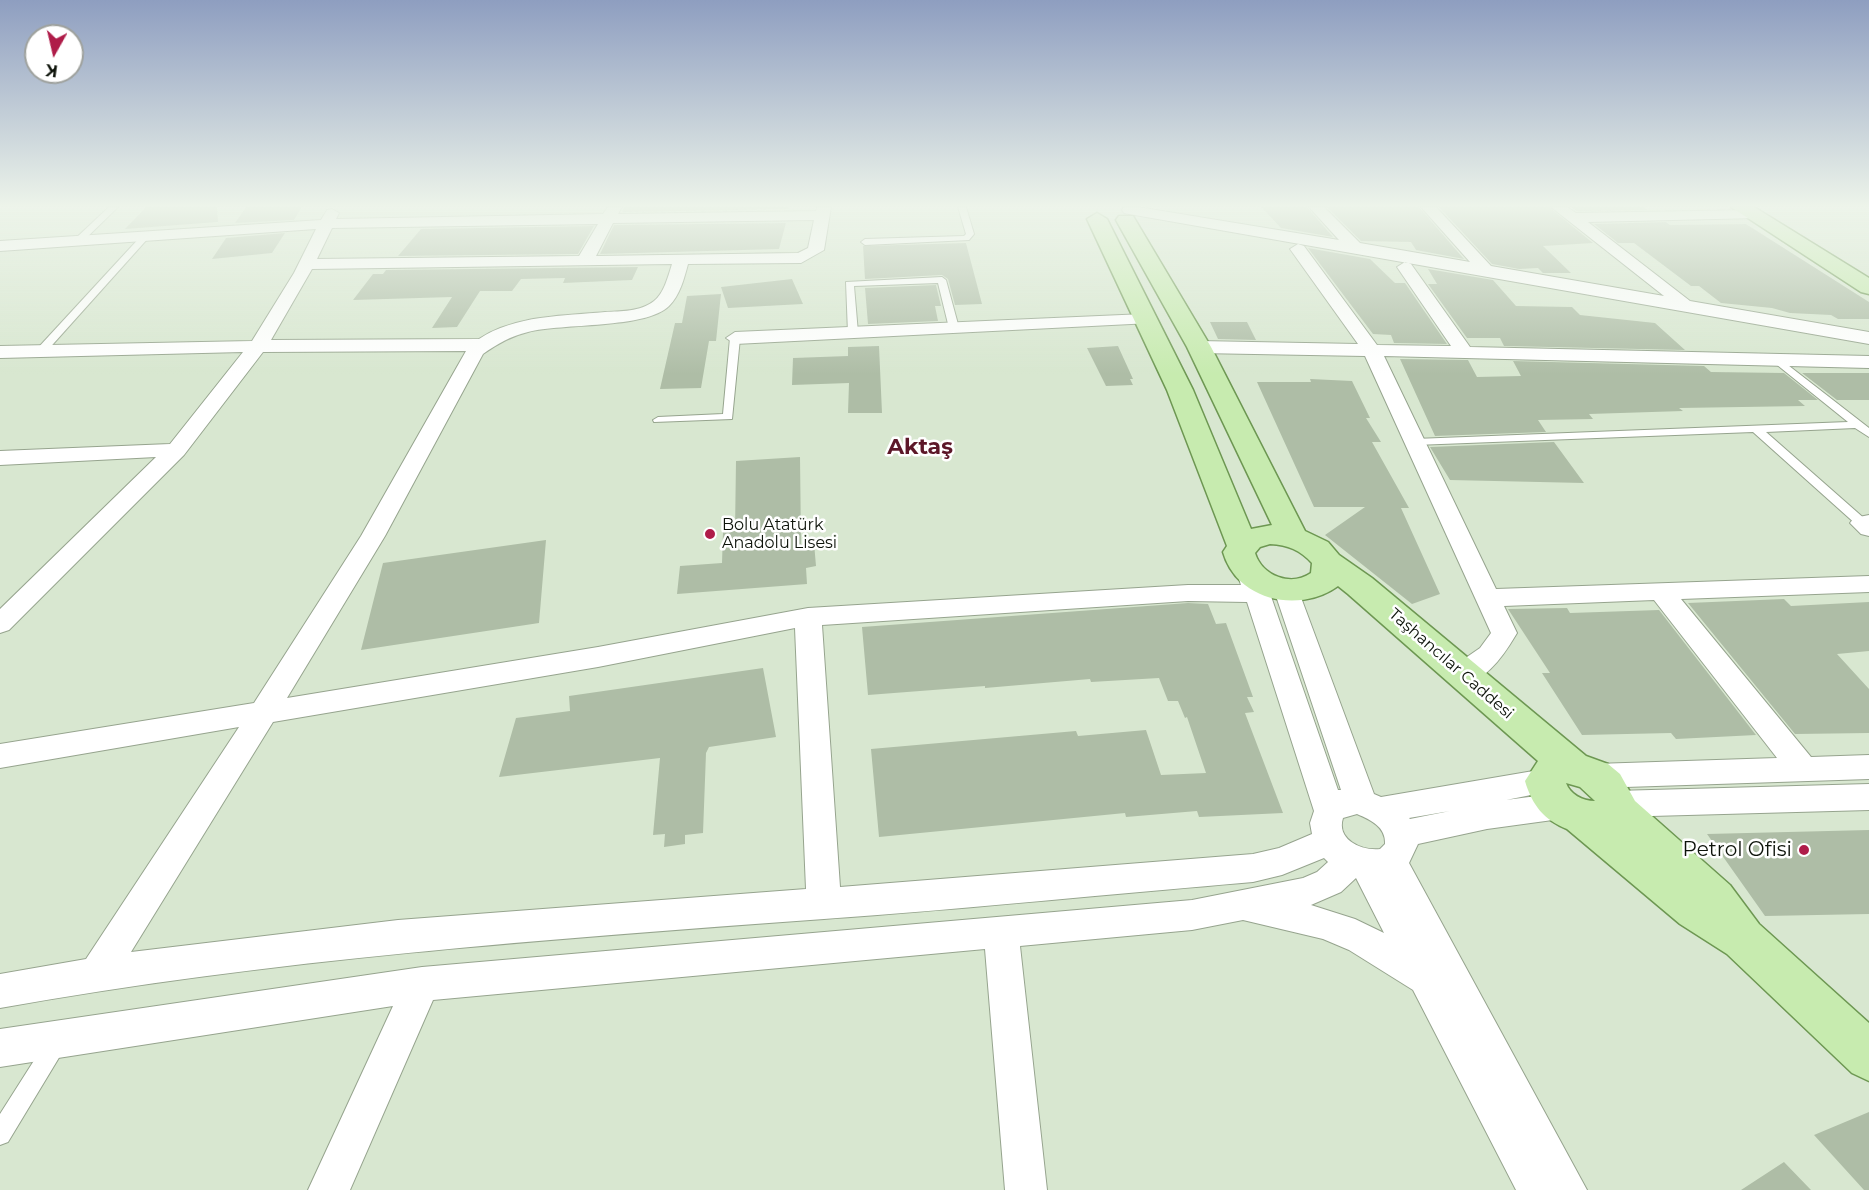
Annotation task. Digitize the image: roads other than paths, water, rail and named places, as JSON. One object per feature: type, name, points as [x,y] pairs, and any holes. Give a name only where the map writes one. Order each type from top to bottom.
[{"type":"main road","points":[[1118,263],[1180,390],[1242,545],[1240,560],[1289,581],[1316,547],[1281,534],[1258,536],[1242,545]]},
{"type":"main road","points":[[1153,263],[1199,347],[1293,537]]},
{"type":"main road","points":[[1832,263],[1869,287]]},
{"type":"main road","points":[[1855,263],[1869,270]]},
{"type":"main road","name":"Taşhancılar Caddesi","points":[[1289,581],[1390,611],[1461,675],[1579,792]]},
{"type":"main road","name":"Taşhancılar Caddesi","points":[[1289,581],[1355,605],[1579,792]]},
{"type":"main road","points":[[1579,792],[1696,910],[1743,939],[1869,1056]]},
{"type":"street","points":[[0,624],[10,604],[176,450],[258,346],[305,264],[408,263]]},
{"type":"street","points":[[98,972],[263,714],[373,536],[475,351],[490,338],[517,327],[635,315],[657,307],[669,295],[681,263]]},
{"type":"street","points":[[1308,263],[1372,351],[1504,633],[1490,655],[1461,675]]},
{"type":"street","points":[[1378,263],[1869,351]]},
{"type":"street","points":[[1447,263],[1869,338]]},
{"type":"street","points":[[1479,263],[1485,269]]},
{"type":"street","points":[[1631,263],[1686,305]]},
{"type":"street","points":[[1405,267],[1464,352]]},
{"type":"street","points":[[735,338],[1145,319]]},
{"type":"street","points":[[0,352],[258,346],[483,345]]},
{"type":"street","points":[[1199,347],[1775,358],[1869,363]]},
{"type":"street","points":[[0,458],[176,450]]},
{"type":"street","points":[[0,756],[586,659],[808,617],[1188,593],[1289,581],[1364,835],[1427,980],[1538,1190]]},
{"type":"street","points":[[1488,598],[1869,584]]},
{"type":"street","points":[[1659,590],[1803,769]]},
{"type":"street","points":[[808,617],[824,904]]},
{"type":"street","points":[[0,991],[98,972],[445,930],[824,904],[1253,868],[1364,835],[1488,816],[1579,792],[1803,769],[1869,767]]},
{"type":"street","points":[[1579,792],[1869,797]]},
{"type":"street","points":[[0,1048],[422,984],[1192,915],[1305,892],[1329,882],[1364,835]]},
{"type":"street","points":[[1364,835],[1566,1190]]},
{"type":"street","points":[[1240,907],[1301,916],[1354,933],[1391,954],[1427,980]]},
{"type":"street","points":[[1001,931],[1026,1190]]},
{"type":"street","points":[[329,1190],[422,984]]},
{"type":"lane","points":[[41,351],[122,263]]},
{"type":"lane","points":[[853,333],[849,284],[860,283],[942,280],[954,328]]},
{"type":"lane","points":[[658,420],[728,417],[735,338]]},
{"type":"lane","points":[[1775,358],[1869,434]]},
{"type":"lane","points":[[1415,442],[1858,425]]},
{"type":"lane","points":[[1756,429],[1867,525]]},
{"type":"lane","points":[[0,1134],[59,1039]]},
{"type":"place","name":"Bolu Atatürk Anadolu Lisesi","points":[[710,534]]},
{"type":"place","name":"Petrol Ofisi","points":[[1804,850]]},
{"type":"district","name":"Aktaş","points":[[920,448]]}]
